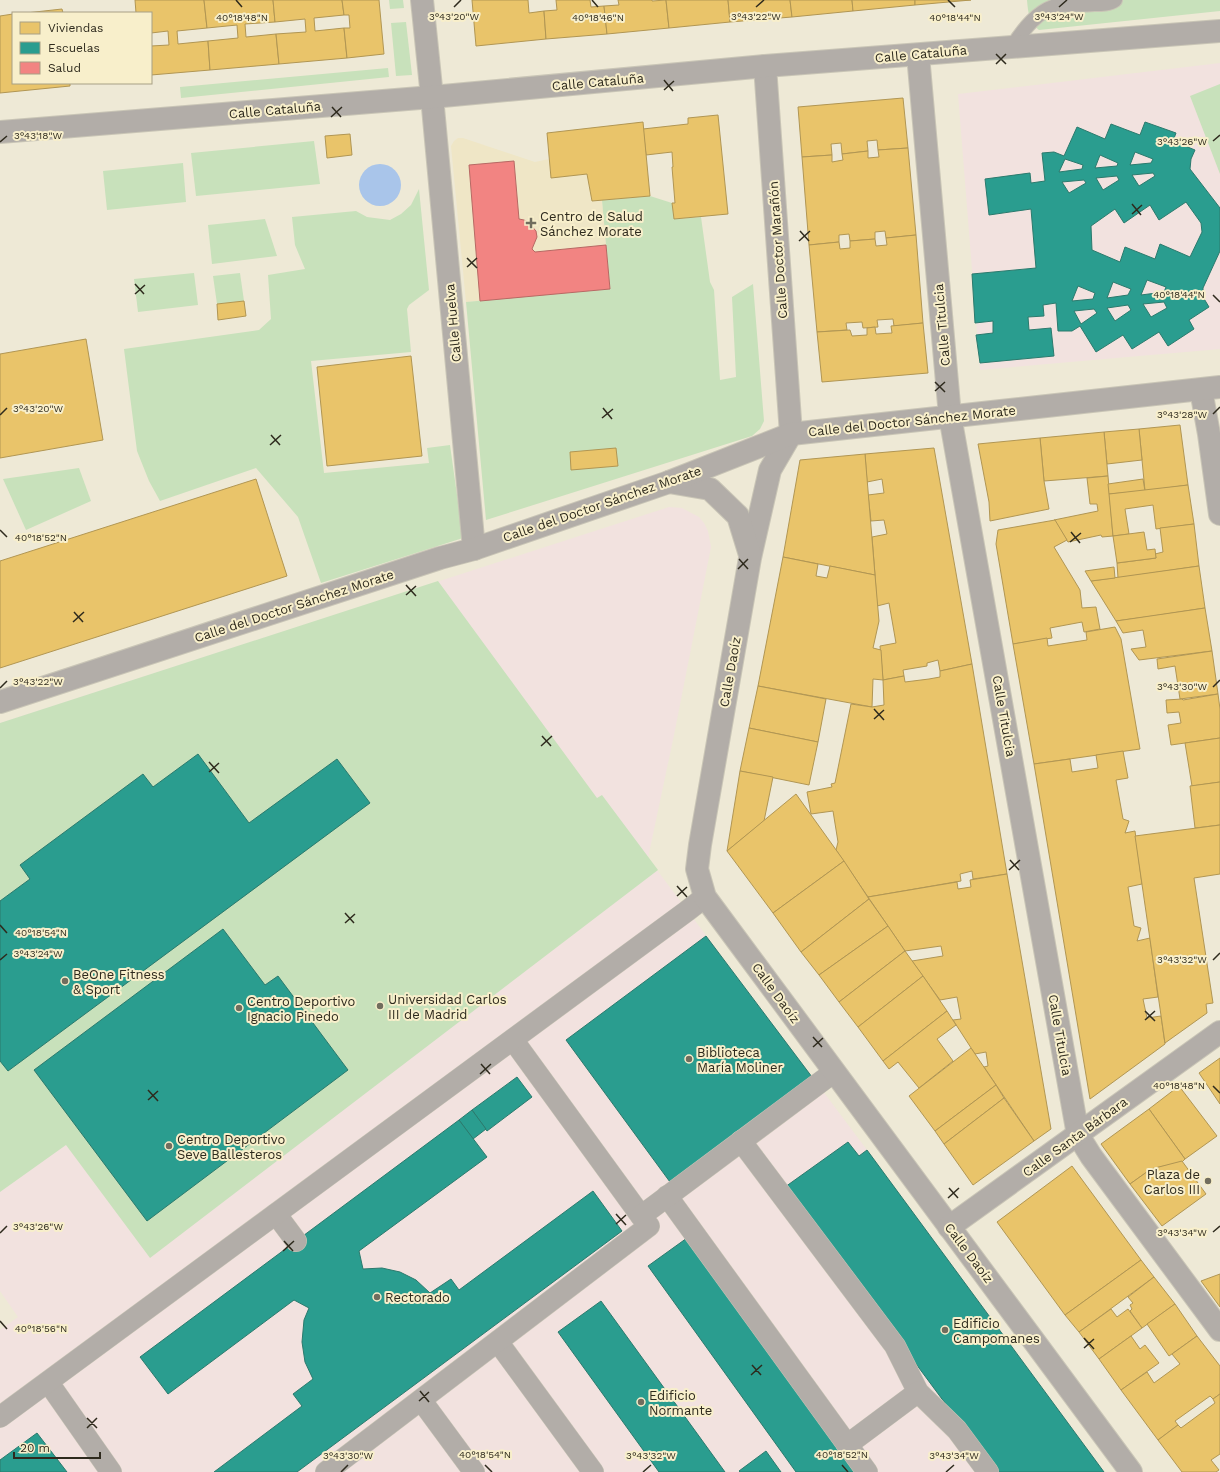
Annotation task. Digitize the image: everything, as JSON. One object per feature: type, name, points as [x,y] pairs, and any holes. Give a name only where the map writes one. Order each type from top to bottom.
[{"type":"street","name":"Calle Huelva","points":[[422,0],[474,549]]},
{"type":"street","name":"Calle Cataluña","points":[[0,132],[432,97],[765,66],[1220,31]]},
{"type":"street","name":"Calle Titulcia","points":[[918,55],[950,416],[1078,1135],[1091,1156],[1220,1330]]},
{"type":"street","name":"Calle Doctor Marañón","points":[[765,66],[791,434]]},
{"type":"street","name":"Calle del Doctor Sánchez Morate","points":[[0,702],[440,558],[474,549],[669,482],[791,434],[1211,389]]},
{"type":"street","points":[[1211,389],[1209,434],[1220,514]]},
{"type":"street","name":"Calle Daoíz","points":[[791,434],[770,470],[750,558],[700,845],[697,869],[705,897],[1131,1472]]},
{"type":"street","points":[[669,482],[710,489],[738,516],[750,558]]},
{"type":"street","points":[[0,1417],[705,897]]},
{"type":"street","name":"Calle Santa Bárbara","points":[[949,1227],[1220,1032]]},
{"type":"street","points":[[337,1469],[421,1400],[649,1226],[513,1040]]},
{"type":"street","points":[[641,1216],[834,1072]]},
{"type":"street","points":[[742,1141],[894,1346],[918,1392],[957,1430],[988,1472]]},
{"type":"street","points":[[667,1196],[867,1472]]},
{"type":"street","points":[[276,1214],[296,1241]]},
{"type":"street","points":[[498,1342],[593,1472]]},
{"type":"street","points":[[48,1382],[111,1472]]},
{"type":"street","points":[[847,1445],[918,1392]]},
{"type":"street","points":[[421,1400],[474,1472]]},
{"type":"lane","points":[[1012,47],[1024,28],[1043,12],[1059,5],[1098,4],[1112,2],[1115,0]]},
{"type":"shaded area","points":[[1220,63],[1220,349],[980,370],[958,94]]},
{"type":"shaded area","name":"Centro de Salud Sánchez Morate","points":[[458,138],[463,138],[535,162],[549,159],[551,178],[587,174],[592,201],[602,200],[610,289],[466,302],[451,146]]},
{"type":"shaded area","name":"Universidad Carlos III de Madrid","points":[[669,507],[682,508],[699,517],[708,531],[711,547],[648,858],[867,1150],[1104,1472],[0,1472],[0,1330],[18,1317],[0,1291],[0,723]]},
{"type":"green space","points":[[389,0],[403,0],[404,8],[390,9]]},
{"type":"green space","points":[[1027,0],[1220,0],[1220,11],[1039,30],[1031,21]]},
{"type":"green space","points":[[406,22],[412,75],[396,76],[391,23]]},
{"type":"green space","points":[[388,68],[389,77],[181,98],[180,87]]},
{"type":"green space","points":[[1220,84],[1220,174],[1190,96]]},
{"type":"green space","points":[[314,141],[320,184],[196,196],[191,153]]},
{"type":"green space","points":[[183,163],[186,202],[107,210],[103,171]]},
{"type":"green space","points":[[419,189],[429,290],[409,305],[407,309],[411,352],[311,361],[324,473],[429,463],[427,448],[450,445],[463,538],[321,583],[298,517],[256,468],[160,501],[149,481],[137,451],[124,349],[259,330],[271,319],[268,275],[305,269],[295,245],[292,217],[356,211],[367,217],[390,220],[401,214],[411,205]]},
{"type":"green space","points":[[650,196],[672,203],[674,219],[701,217],[710,282],[714,290],[720,380],[736,377],[732,297],[753,284],[764,421],[760,429],[752,436],[486,520],[466,302],[610,289],[602,200]]},
{"type":"green space","points":[[265,219],[277,256],[212,264],[208,225]]},
{"type":"green space","points":[[194,273],[198,305],[138,312],[134,279]]},
{"type":"green space","points":[[240,273],[244,301],[217,304],[213,276]]},
{"type":"green space","points":[[79,468],[91,501],[26,530],[3,479]]},
{"type":"green space","name":"Centro Deportivo Ignacio Pinedo","points":[[438,581],[597,798],[602,795],[658,870],[150,1258],[66,1145],[0,1192],[0,723]]},
{"type":"water","points":[[376,164],[384,164],[395,170],[401,181],[401,189],[395,200],[384,206],[376,206],[365,200],[359,189],[359,181],[365,170]]},
{"type":"building: Viviendas","points":[[135,0],[204,0],[207,28],[177,31],[178,44],[208,41],[210,70],[152,75],[152,46],[169,45],[168,31],[152,33],[152,12],[136,12]]},
{"type":"building: Viviendas","points":[[204,0],[273,0],[275,22],[245,24],[246,37],[276,34],[279,64],[210,70],[208,41],[238,38],[237,25],[207,28]]},
{"type":"building: Viviendas","points":[[273,0],[342,0],[344,15],[314,18],[315,31],[344,28],[347,58],[279,64],[276,34],[306,32],[305,19],[275,22]]},
{"type":"building: Viviendas","points":[[342,0],[379,0],[384,54],[347,58],[344,28],[350,28],[349,15],[344,15]]},
{"type":"building: Viviendas","points":[[472,0],[528,0],[529,13],[544,11],[546,39],[476,46]]},
{"type":"building: Viviendas","points":[[556,0],[590,0],[591,7],[604,6],[607,34],[546,39],[544,11],[557,10]]},
{"type":"building: Viviendas","points":[[618,0],[666,0],[669,28],[607,34],[604,6],[619,5]]},
{"type":"building: Viviendas","points":[[666,0],[728,0],[730,22],[669,28]]},
{"type":"building: Viviendas","points":[[728,0],[790,0],[792,17],[730,22]]},
{"type":"building: Viviendas","points":[[790,0],[852,0],[853,11],[792,17]]},
{"type":"building: Viviendas","points":[[852,0],[915,0],[915,5],[853,11]]},
{"type":"building: Viviendas","points":[[915,0],[971,0],[915,5]]},
{"type":"building: Viviendas","points":[[62,9],[63,12],[35,12]]},
{"type":"building: Viviendas","points":[[12,14],[12,84],[70,84],[70,86],[0,93],[0,16]]},
{"type":"building: Viviendas","points":[[903,98],[908,148],[878,150],[877,140],[867,141],[868,151],[842,154],[841,143],[831,144],[832,155],[802,157],[798,107]]},
{"type":"building: Viviendas","points":[[718,115],[728,214],[674,219],[672,203],[675,203],[672,152],[646,155],[643,129],[688,124],[688,118]]},
{"type":"building: Viviendas","points":[[643,122],[650,196],[592,201],[587,174],[551,178],[547,133]]},
{"type":"building: Viviendas","points":[[350,134],[352,155],[327,158],[325,136]]},
{"type":"building: Viviendas","points":[[908,148],[916,235],[886,238],[885,231],[875,232],[875,239],[850,241],[849,234],[839,235],[839,242],[809,245],[802,157],[832,155],[832,162],[843,160],[842,154],[868,151],[868,158],[879,157],[878,150]]},
{"type":"building: Viviendas","points":[[916,235],[923,323],[894,326],[893,319],[877,320],[878,327],[863,328],[862,322],[846,323],[847,330],[817,332],[809,245],[839,242],[840,249],[850,248],[850,241],[875,239],[876,246],[887,245],[886,238]]},
{"type":"building: Viviendas","points":[[244,301],[246,316],[218,320],[217,304]]},
{"type":"building: Viviendas","points":[[923,323],[928,373],[822,382],[817,332],[850,330],[852,336],[867,335],[867,328],[875,327],[876,334],[892,333],[891,326]]},
{"type":"building: Viviendas","points":[[86,339],[103,440],[0,458],[0,354]]},
{"type":"building: Viviendas","points":[[411,356],[422,456],[327,466],[317,367]]},
{"type":"building: Viviendas","points":[[1180,425],[1188,485],[1145,491],[1139,429]]},
{"type":"building: Viviendas","points":[[1139,429],[1142,460],[1107,464],[1104,432]]},
{"type":"building: Viviendas","points":[[1104,432],[1108,476],[1044,481],[1040,438]]},
{"type":"building: Viviendas","points":[[1040,438],[1044,481],[1049,509],[990,521],[989,502],[978,444]]},
{"type":"building: Viviendas","points":[[616,448],[618,466],[571,470],[570,452]]},
{"type":"building: Viviendas","points":[[934,448],[972,664],[940,671],[938,660],[927,663],[927,666],[903,670],[904,676],[883,680],[880,646],[896,643],[889,603],[877,606],[872,537],[887,534],[884,520],[871,521],[868,495],[884,493],[882,479],[867,482],[865,454]]},
{"type":"building: Viviendas","points":[[865,454],[875,575],[783,557],[800,460]]},
{"type":"building: Viviendas","points":[[1108,476],[1113,536],[1102,537],[1101,535],[1068,542],[1054,520],[1098,511],[1097,504],[1090,504],[1087,478]]},
{"type":"building: Viviendas","points":[[256,479],[287,576],[0,668],[0,561]]},
{"type":"building: Viviendas","points":[[1143,479],[1145,491],[1109,494],[1108,484]]},
{"type":"building: Viviendas","points":[[1188,485],[1194,524],[1156,529],[1153,505],[1125,509],[1129,534],[1113,536],[1109,494]]},
{"type":"building: Viviendas","points":[[1055,520],[1067,540],[1054,547],[1080,590],[1082,608],[1096,607],[1100,629],[1084,632],[1082,622],[1050,628],[1052,638],[1013,644],[996,544],[998,530]]},
{"type":"building: Viviendas","points":[[1194,524],[1199,566],[1118,578],[1117,563],[1156,558],[1155,554],[1163,552],[1160,528]]},
{"type":"building: Viviendas","points":[[1144,532],[1147,550],[1155,549],[1156,558],[1117,563],[1113,536]]},
{"type":"building: Viviendas","points":[[783,557],[818,564],[816,576],[827,578],[830,566],[875,575],[879,621],[873,648],[881,650],[883,680],[873,679],[872,707],[758,686]]},
{"type":"building: Viviendas","points":[[1199,566],[1205,608],[1153,616],[1116,621],[1091,581]]},
{"type":"building: Viviendas","points":[[1114,567],[1115,578],[1091,581],[1085,571]]},
{"type":"building: Viviendas","points":[[1205,608],[1212,651],[1139,660],[1131,649],[1146,647],[1143,630],[1123,633],[1116,621]]},
{"type":"building: Viviendas","points":[[1115,627],[1121,639],[1140,749],[1034,764],[1013,644],[1047,638],[1048,646],[1087,640],[1086,632]]},
{"type":"building: Viviendas","points":[[1212,651],[1218,694],[1180,699],[1175,666],[1158,669],[1157,659]]},
{"type":"building: Viviendas","points":[[972,664],[1007,874],[973,879],[972,871],[960,874],[961,881],[868,897],[836,850],[838,842],[833,811],[811,814],[807,792],[832,787],[831,784],[835,783],[851,704],[872,707],[884,705],[883,680],[904,676],[905,682],[929,679],[940,677],[940,671]]},
{"type":"building: Viviendas","points":[[758,686],[826,699],[818,742],[749,728]]},
{"type":"building: Viviendas","points":[[1218,694],[1220,709],[1220,738],[1171,745],[1168,725],[1181,723],[1179,712],[1167,713],[1166,700],[1183,700]]},
{"type":"building: Viviendas","points":[[749,728],[818,742],[809,785],[740,771]]},
{"type":"building: Viviendas","points":[[1220,738],[1220,782],[1192,786],[1185,743]]},
{"type":"building: Viviendas","points":[[1123,751],[1128,778],[1116,780],[1123,819],[1129,821],[1125,833],[1135,831],[1142,884],[1128,887],[1134,926],[1141,928],[1137,941],[1150,938],[1158,997],[1143,999],[1147,1018],[1161,1016],[1165,1044],[1090,1099],[1034,764],[1070,759],[1072,772],[1098,768],[1096,755]]},
{"type":"building: Viviendas","points":[[740,771],[773,777],[764,821],[727,851]]},
{"type":"building: Viviendas","points":[[1220,782],[1220,825],[1195,828],[1190,786]]},
{"type":"building: Viviendas","points":[[796,794],[844,861],[773,913],[727,851]]},
{"type":"building: Viviendas","points":[[1220,825],[1220,874],[1194,878],[1213,1003],[1206,1004],[1207,1013],[1165,1043],[1135,836]]},
{"type":"building: Viviendas","points":[[844,861],[869,899],[801,952],[773,913]]},
{"type":"building: Viviendas","points":[[1007,874],[1051,1129],[1034,1141],[984,1067],[988,1066],[986,1052],[975,1054],[953,1020],[961,1019],[957,997],[940,1000],[912,961],[943,956],[941,946],[905,951],[868,897],[957,882],[958,889],[971,887],[970,880]]},
{"type":"building: Viviendas","points":[[869,899],[888,926],[819,975],[801,952]]},
{"type":"building: Viviendas","points":[[888,926],[905,951],[839,1002],[819,975]]},
{"type":"building: Viviendas","points":[[905,951],[923,976],[858,1027],[839,1002]]},
{"type":"building: Viviendas","points":[[923,976],[947,1011],[883,1061],[858,1027]]},
{"type":"building: Viviendas","points":[[947,1011],[956,1025],[937,1039],[953,1061],[919,1088],[898,1062],[889,1069],[883,1061]]},
{"type":"building: Viviendas","points":[[971,1048],[996,1085],[935,1131],[909,1096]]},
{"type":"building: Viviendas","points":[[1220,1058],[1220,1104],[1199,1073]]},
{"type":"building: Viviendas","points":[[996,1085],[1004,1098],[944,1144],[935,1131]]},
{"type":"building: Viviendas","points":[[1179,1086],[1217,1136],[1185,1159],[1149,1109]]},
{"type":"building: Viviendas","points":[[1004,1098],[1034,1141],[973,1185],[944,1144]]},
{"type":"building: Viviendas","points":[[1149,1109],[1185,1159],[1182,1162],[1151,1169],[1130,1184],[1101,1144]]},
{"type":"building: Viviendas","points":[[1182,1161],[1206,1194],[1162,1226],[1130,1184],[1151,1169]]},
{"type":"building: Viviendas","points":[[1072,1166],[1141,1260],[1065,1315],[997,1222]]},
{"type":"building: Viviendas","points":[[1141,1260],[1154,1277],[1079,1332],[1065,1315]]},
{"type":"building: Viviendas","points":[[1220,1274],[1220,1307],[1201,1281]]},
{"type":"building: Viviendas","points":[[1154,1277],[1175,1304],[1142,1328],[1130,1311],[1132,1309],[1130,1305],[1133,1303],[1128,1297]]},
{"type":"building: Viviendas","points":[[1175,1304],[1197,1336],[1169,1356],[1147,1324]]},
{"type":"building: Viviendas","points":[[1111,1309],[1117,1317],[1128,1309],[1142,1328],[1099,1359],[1079,1332]]},
{"type":"building: Viviendas","points":[[1131,1336],[1140,1349],[1145,1345],[1159,1363],[1121,1390],[1099,1359]]},
{"type":"building: Viviendas","points":[[1197,1336],[1220,1366],[1220,1394],[1213,1399],[1210,1396],[1175,1421],[1178,1425],[1158,1440],[1121,1390],[1147,1372],[1154,1383],[1180,1364],[1172,1354]]},
{"type":"building: Viviendas","points":[[1220,1394],[1220,1454],[1211,1460],[1219,1470],[1216,1472],[1182,1472],[1158,1440],[1178,1425],[1181,1428],[1215,1403],[1213,1399]]},
{"type":"building: Escuelas","points":[[1145,122],[1176,133],[1173,141],[1195,150],[1191,159],[1190,169],[1220,208],[1220,251],[1203,288],[1203,297],[1209,307],[1189,320],[1194,329],[1168,346],[1159,332],[1132,349],[1123,335],[1096,352],[1080,326],[1072,331],[1058,331],[1056,303],[1043,305],[1044,316],[1028,317],[1029,330],[1051,328],[1054,356],[980,363],[976,335],[993,333],[993,321],[975,323],[972,274],[1036,268],[1031,209],[989,215],[985,179],[1030,173],[1031,183],[1045,181],[1042,153],[1054,152],[1064,156],[1077,127],[1105,139],[1111,124],[1140,135]],"holes":[[[1135,152],[1153,159],[1151,163],[1130,165]],[[1100,155],[1118,163],[1117,166],[1095,168]],[[1065,159],[1083,165],[1082,169],[1059,172]],[[1153,173],[1155,176],[1139,186],[1132,175]],[[1117,176],[1119,180],[1103,190],[1096,178]],[[1084,180],[1086,183],[1069,193],[1062,182]],[[1186,202],[1201,223],[1202,232],[1190,257],[1160,244],[1155,259],[1125,247],[1120,262],[1092,250],[1091,226],[1115,209],[1124,223],[1150,205],[1159,220]],[[1147,280],[1166,287],[1164,292],[1141,295]],[[1113,282],[1131,289],[1128,295],[1107,298]],[[1078,286],[1095,293],[1093,299],[1072,301]],[[1164,302],[1167,308],[1151,317],[1143,304]],[[1128,305],[1131,310],[1115,321],[1107,308]],[[1094,309],[1097,313],[1081,324],[1074,311]]]},
{"type":"building: Escuelas","name":"BeOne Fitness & Sport","points":[[198,754],[249,823],[337,759],[370,803],[8,1071],[0,1061],[0,901],[30,879],[20,865],[143,774],[153,787]]},
{"type":"building: Escuelas","name":"Centro Deportivo Seve Ballesteros","points":[[223,929],[265,985],[278,976],[348,1070],[147,1221],[34,1070]]},
{"type":"building: Escuelas","name":"Biblioteca María Moliner","points":[[706,936],[812,1077],[670,1182],[566,1040]]},
{"type":"building: Escuelas","points":[[517,1077],[532,1097],[487,1131],[472,1110]]},
{"type":"building: Escuelas","points":[[472,1110],[486,1129],[473,1139],[459,1120]]},
{"type":"building: Escuelas","name":"Rectorado","points":[[459,1120],[487,1157],[359,1251],[363,1269],[382,1268],[400,1272],[416,1280],[430,1293],[451,1279],[459,1290],[593,1191],[622,1231],[297,1472],[214,1472],[302,1406],[293,1394],[313,1379],[305,1362],[302,1342],[304,1320],[309,1308],[294,1300],[168,1394],[140,1357]]},
{"type":"building: Escuelas","name":"Edificio Campomanes","points":[[848,1142],[859,1156],[867,1150],[1104,1472],[996,1472],[785,1187]]},
{"type":"building: Escuelas","points":[[687,1238],[855,1472],[796,1472],[648,1266]]},
{"type":"building: Escuelas","name":"Edificio Normante","points":[[601,1301],[725,1472],[659,1472],[558,1332]]},
{"type":"building: Escuelas","points":[[37,1433],[67,1472],[0,1472],[0,1460]]},
{"type":"building: Escuelas","points":[[766,1451],[781,1472],[739,1471]]},
{"type":"building: Salud","points":[[514,161],[519,219],[528,222],[536,231],[537,237],[532,249],[535,252],[606,245],[610,289],[480,301],[469,165]]},
{"type":"place","name":"Centro de Salud Sánchez Morate","points":[[531,223]]},
{"type":"place","name":"BeOne Fitness & Sport","points":[[65,981]]},
{"type":"place","name":"Universidad Carlos III de Madrid","points":[[380,1006]]},
{"type":"place","name":"Centro Deportivo Ignacio Pinedo","points":[[239,1008]]},
{"type":"place","name":"Biblioteca María Moliner","points":[[689,1059]]},
{"type":"place","name":"Centro Deportivo Seve Ballesteros","points":[[169,1146]]},
{"type":"place","name":"Plaza de Carlos III","points":[[1208,1181]]},
{"type":"place","name":"Rectorado","points":[[377,1297]]},
{"type":"place","name":"Edificio Campomanes","points":[[945,1330]]},
{"type":"place","name":"Edificio Normante","points":[[641,1402]]}]
